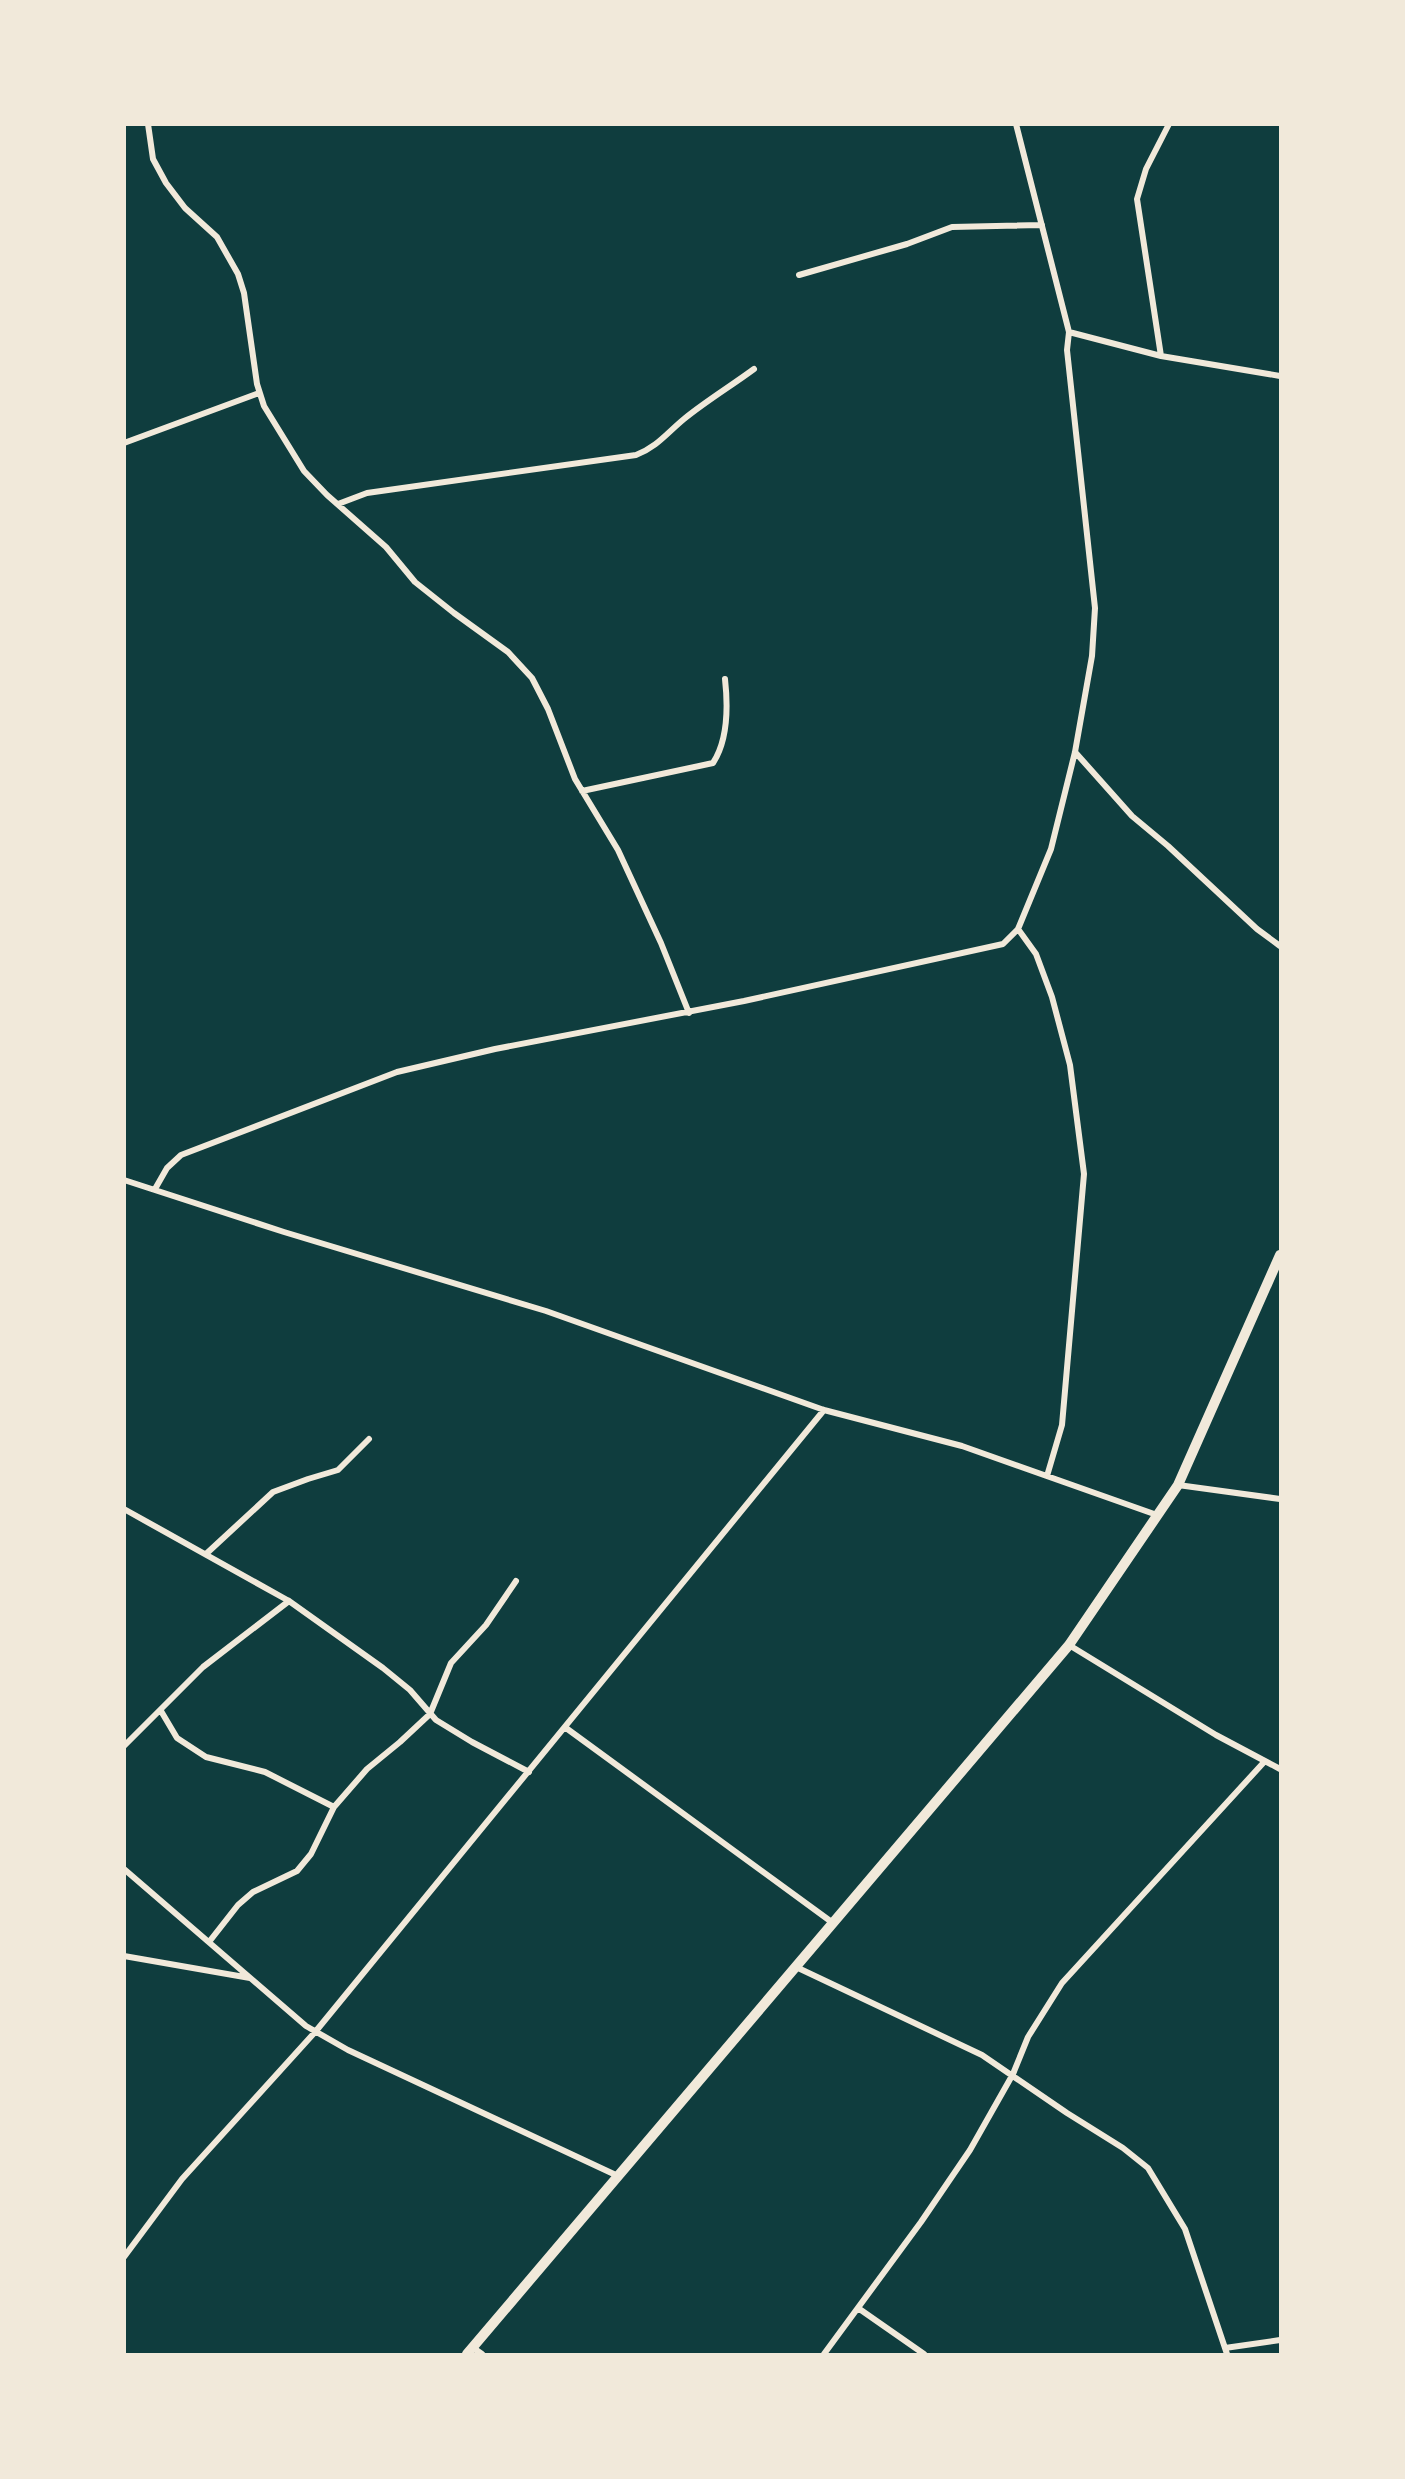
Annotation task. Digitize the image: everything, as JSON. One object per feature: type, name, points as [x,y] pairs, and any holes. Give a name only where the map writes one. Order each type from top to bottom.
[{"type":"street","points":[[148,124],[153,159],[166,183],[185,208],[217,237],[238,274],[244,292],[264,406],[304,471],[386,547],[415,582],[508,652],[532,678],[548,709],[582,791],[618,850],[661,943],[689,1012]]},
{"type":"street","points":[[155,1190],[167,1168],[181,1155],[397,1072],[495,1049],[689,1012],[1003,944],[1018,929],[1051,849],[1075,752],[1092,656],[1095,608],[1067,350],[1069,332],[1016,124]]},
{"type":"street","points":[[1161,356],[1137,199],[1146,169],[1168,124]]},
{"type":"street","points":[[799,275],[907,244],[952,227],[1042,225]]},
{"type":"street","points":[[1069,332],[1161,356],[1281,376]]},
{"type":"street","points":[[338,504],[367,493],[636,456],[650,450],[684,419],[754,369]]},
{"type":"street","points":[[124,443],[260,393]]},
{"type":"street","points":[[582,791],[713,763],[721,750],[727,703],[725,679]]},
{"type":"street","points":[[1075,752],[1132,816],[1168,846],[1257,929],[1281,946]]},
{"type":"street","points":[[1018,929],[1036,954],[1052,997],[1070,1065],[1084,1174],[1062,1425],[1047,1476]]},
{"type":"street","points":[[124,1180],[284,1232],[546,1311],[824,1410],[962,1446],[1157,1515]]},
{"type":"street","points":[[482,2355],[470,2351],[1069,1645],[1178,1485],[1281,1255]]},
{"type":"street","points":[[124,2257],[182,2179],[316,2031],[824,1410]]},
{"type":"street","points":[[206,1554],[273,1492],[338,1470],[369,1439]]},
{"type":"street","points":[[1178,1485],[1281,1499]]},
{"type":"street","points":[[124,1509],[289,1600],[410,1690],[436,1720],[472,1742],[530,1772]]},
{"type":"street","points":[[209,1942],[238,1905],[253,1892],[297,1871],[311,1854],[334,1807],[367,1769],[430,1714],[451,1663],[486,1625],[516,1581]]},
{"type":"street","points":[[124,1746],[203,1667],[289,1600]]},
{"type":"street","points":[[1069,1645],[1216,1734],[1281,1769]]},
{"type":"street","points":[[161,1711],[177,1738],[206,1757],[265,1772],[334,1807]]},
{"type":"street","points":[[566,1728],[833,1923]]},
{"type":"street","points":[[824,2355],[921,2222],[970,2150],[1012,2074],[1028,2037],[1062,1983],[1265,1761]]},
{"type":"street","points":[[124,1869],[306,2026],[348,2050],[618,2176]]},
{"type":"street","points":[[124,1956],[250,1978]]},
{"type":"street","points":[[796,1967],[982,2055],[1123,2148],[1148,2169],[1185,2229],[1226,2351],[1281,2340]]},
{"type":"street","points":[[858,2308],[924,2355]]}]
